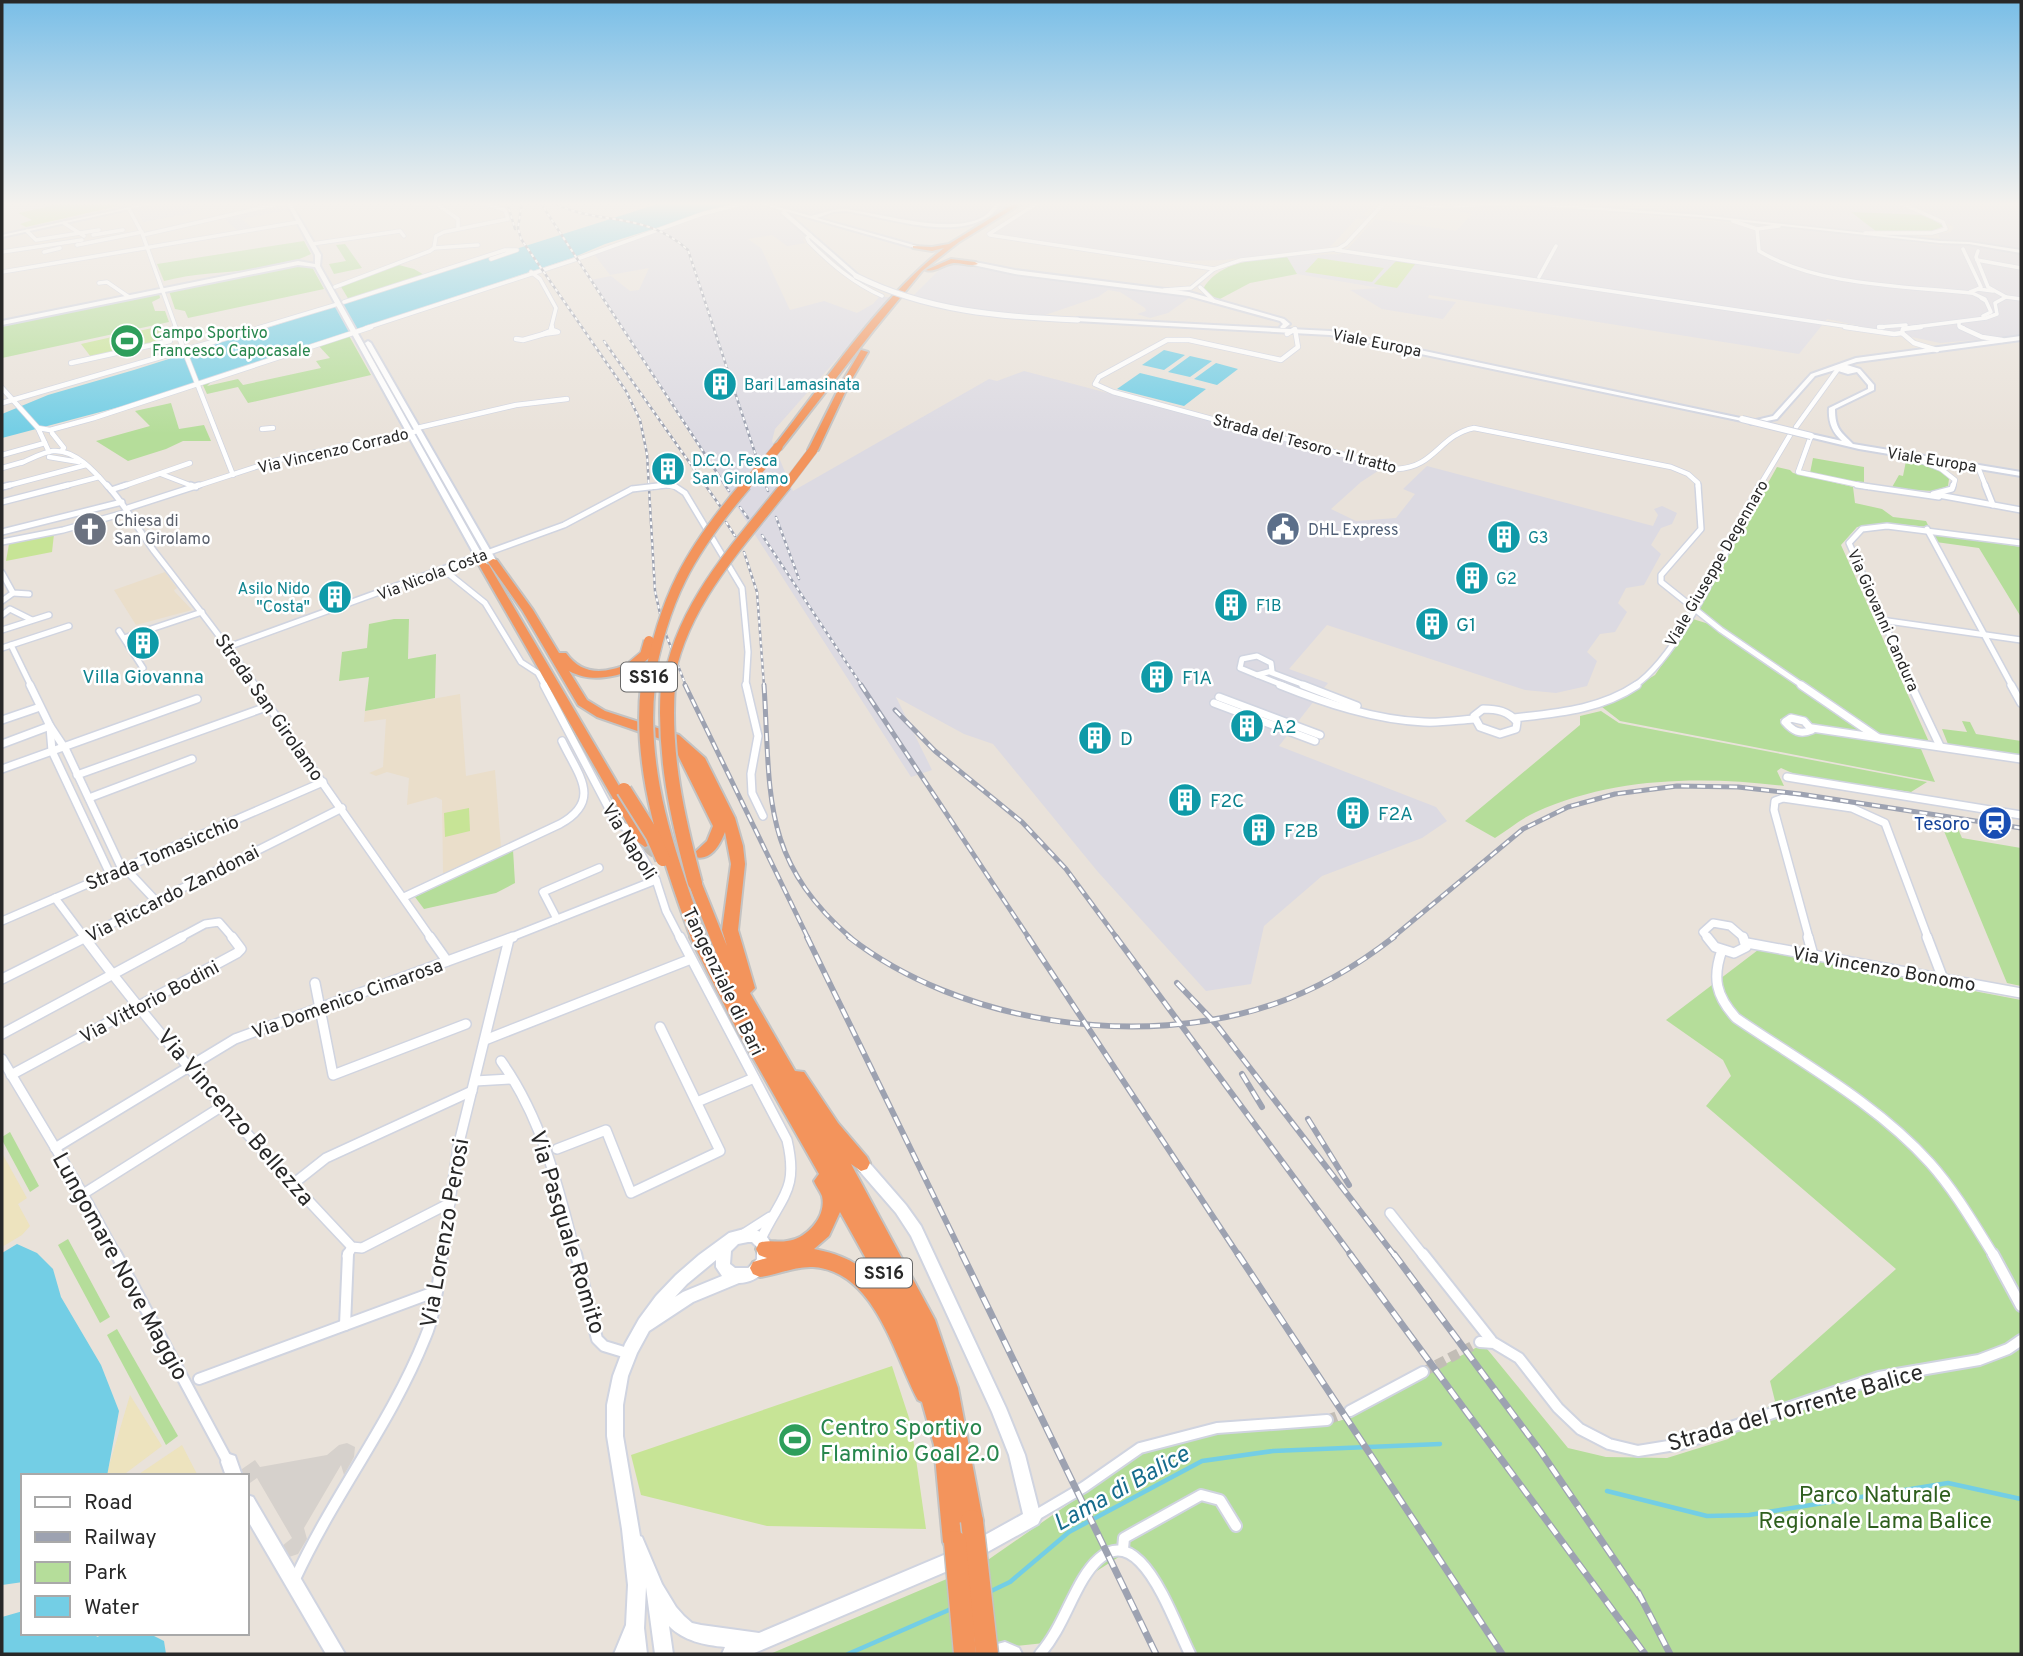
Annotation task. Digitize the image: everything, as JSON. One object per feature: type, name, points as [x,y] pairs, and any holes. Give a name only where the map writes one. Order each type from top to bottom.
[{"type":"highway","name":"Tangenziale di Bari","points":[[916,279],[870,329],[700,543],[675,588],[661,623],[652,660],[646,704],[650,779],[656,810],[698,936],[762,1076],[859,1226],[912,1331],[945,1445],[965,1654]]},
{"type":"highway","name":"Tangenziale di Bari","points":[[918,279],[861,356],[813,450],[706,590],[684,630],[667,697],[666,740],[669,778],[695,883],[720,948],[747,1004],[911,1291],[938,1355],[955,1422],[972,1521],[988,1654]]},
{"type":"highway","points":[[486,559],[527,597],[570,667],[598,674],[621,671],[632,666],[645,655],[653,630],[661,623]]},
{"type":"highway","points":[[486,559],[653,836],[698,936]]},
{"type":"highway","points":[[486,559],[645,842]]},
{"type":"highway","points":[[486,559],[521,601],[582,702],[601,714],[674,738],[698,758],[728,818],[736,846],[737,864],[730,930],[747,987],[747,1004]]},
{"type":"highway","points":[[667,697],[677,744],[720,826],[713,844],[700,854]]},
{"type":"highway","points":[[772,1048],[804,1084],[832,1128],[861,1163]]},
{"type":"highway","points":[[762,1076],[831,1195],[831,1209],[821,1230],[801,1248],[789,1253],[762,1252]]},
{"type":"highway","points":[[762,1252],[801,1259],[816,1258],[848,1269],[864,1281],[883,1303],[894,1323],[911,1369],[936,1414]]},
{"type":"main road","points":[[2,323],[217,279]]},
{"type":"main road","points":[[328,279],[409,433],[486,559]]},
{"type":"main road","points":[[330,279],[341,303]]},
{"type":"main road","name":"Viale Europa","points":[[863,279],[890,292],[938,306],[985,314],[1280,328],[1296,335],[1313,331],[1330,333],[1742,419],[1859,447],[2021,474]]},
{"type":"main road","points":[[1074,279],[1190,291],[1261,316],[1280,328],[1287,326],[1286,321]]},
{"type":"main road","points":[[1261,316],[1330,333]]},
{"type":"main road","points":[[1259,327],[1270,320]]},
{"type":"main road","points":[[1286,321],[1296,335]]},
{"type":"main road","points":[[356,330],[417,429],[486,559]]},
{"type":"main road","points":[[1751,422],[1770,420],[1783,410],[1813,375],[1913,352],[2021,340]]},
{"type":"main road","points":[[1838,369],[1857,369],[1868,362],[2021,340]]},
{"type":"main road","points":[[1857,369],[1871,385],[1871,390],[1835,405],[1832,408],[1832,421],[1843,439],[1859,447]]},
{"type":"main road","points":[[1783,410],[1778,421],[1795,432],[1825,432],[1832,421]]},
{"type":"main road","points":[[731,1654],[944,1565],[992,1542],[1032,1518],[1017,1455],[916,1231],[901,1209],[861,1163]]},
{"type":"main road","points":[[638,1654],[635,1619],[637,1582],[615,1433],[616,1402],[627,1353],[653,1310],[671,1287],[701,1260],[748,1234],[762,1252],[753,1273],[738,1276],[688,1297],[644,1325]]},
{"type":"main road","points":[[735,1239],[721,1255],[723,1267],[738,1276]]},
{"type":"main road","points":[[248,1505],[336,1654]]},
{"type":"main road","points":[[631,1533],[654,1586],[672,1615],[686,1629],[760,1642]]},
{"type":"main road","points":[[654,1586],[664,1654]]},
{"type":"main road","points":[[623,1654],[635,1619]]},
{"type":"main road","points":[[988,1654],[1005,1651],[1013,1654]]},
{"type":"street","points":[[159,279],[233,475]]},
{"type":"street","points":[[335,287],[355,279]]},
{"type":"street","points":[[2,403],[186,352],[414,279]]},
{"type":"street","points":[[39,432],[79,422],[509,279]]},
{"type":"street","points":[[540,279],[556,308],[552,332]]},
{"type":"street","points":[[849,279],[882,296]]},
{"type":"street","points":[[1190,291],[1203,279]]},
{"type":"street","points":[[1190,291],[1208,279]]},
{"type":"street","points":[[1546,279],[1886,328],[1985,316],[1991,312],[1985,299],[1971,293],[1860,279]]},
{"type":"street","points":[[1555,279],[1886,328],[1902,332],[1914,342],[1937,349]]},
{"type":"street","points":[[1971,293],[1981,287],[1977,279]]},
{"type":"street","points":[[1985,279],[1988,287],[2006,297],[2021,299]]},
{"type":"street","points":[[99,283],[107,282],[129,297]]},
{"type":"street","points":[[1200,287],[1214,300]]},
{"type":"street","points":[[1978,289],[1997,292]]},
{"type":"street","points":[[1891,333],[1995,316],[1995,303],[2006,297]]},
{"type":"street","points":[[1981,298],[2000,300]]},
{"type":"street","points":[[1959,322],[1959,326],[1966,332],[2003,340]]},
{"type":"street","points":[[1280,328],[1287,334],[1296,335]]},
{"type":"street","points":[[1886,328],[1914,345],[1913,352]]},
{"type":"street","points":[[516,338],[523,340],[552,332]]},
{"type":"street","points":[[552,332],[562,340]]},
{"type":"street","points":[[1287,334],[1296,335]]},
{"type":"street","name":"Strada del Tesoro - II tratto","points":[[1296,335],[1298,344],[1294,351],[1285,359],[1275,360],[1189,340],[1167,340],[1099,377],[1096,384],[1113,392],[1396,468],[1416,469],[1425,465],[1457,431],[1474,428],[1671,467],[1688,474],[1698,483],[1701,529],[1661,575],[1661,582],[1694,608]]},
{"type":"street","points":[[71,363],[170,341]]},
{"type":"street","name":"Viale Giuseppe Degennaro","points":[[1514,718],[1579,710],[1625,693],[1643,680],[1657,664],[1694,608],[1795,432],[1838,369]]},
{"type":"street","points":[[3,391],[39,432],[48,455]]},
{"type":"street","name":"Via Vincenzo Corrado","points":[[2,542],[63,530],[274,461],[409,433],[516,405],[567,399]]},
{"type":"street","points":[[262,429],[274,427]]},
{"type":"street","points":[[2,468],[48,455],[60,455],[64,448],[51,431]]},
{"type":"street","points":[[1811,436],[1798,472],[1857,485],[2021,510]]},
{"type":"street","points":[[2,455],[45,443]]},
{"type":"street","name":"Strada San Girolamo","points":[[62,450],[85,464],[122,502],[342,808],[447,961]]},
{"type":"street","points":[[48,455],[85,464]]},
{"type":"street","points":[[1905,455],[1931,464],[1952,477],[1955,484],[1952,489],[1933,494],[1939,498]]},
{"type":"street","points":[[111,489],[190,463]]},
{"type":"street","points":[[2,487],[85,464]]},
{"type":"street","points":[[1978,467],[1993,505]]},
{"type":"street","points":[[160,474],[197,487]]},
{"type":"street","points":[[2,502],[99,477]]},
{"type":"street","name":"Via Nicola Costa","points":[[228,647],[443,570],[486,559],[564,524],[632,489],[673,485],[685,493],[742,588],[748,652],[746,689],[758,736],[751,774],[752,793],[763,816]]},
{"type":"street","points":[[2,532],[122,502]]},
{"type":"street","name":"Via Giovanni Candura","points":[[1940,746],[1881,620],[1849,543],[1856,533],[1872,527],[1927,529],[2021,543]]},
{"type":"street","points":[[1927,529],[2021,703]]},
{"type":"street","name":"Via Napoli","points":[[443,570],[485,603],[521,662],[538,673],[617,824],[625,827],[656,880],[666,911],[691,960],[762,1076],[793,1160],[793,1179],[787,1197],[774,1214],[762,1252]]},
{"type":"street","points":[[2,574],[4,585],[13,593],[29,594]]},
{"type":"street","points":[[2,601],[13,593]]},
{"type":"street","points":[[1694,608],[1721,630],[1878,737]]},
{"type":"street","points":[[2,615],[10,609],[32,620]]},
{"type":"street","points":[[124,638],[202,612]]},
{"type":"street","points":[[2,630],[48,615]]},
{"type":"street","points":[[1881,620],[2021,640]]},
{"type":"street","points":[[2,648],[69,626]]},
{"type":"street","points":[[119,631],[143,668]]},
{"type":"street","points":[[11,645],[40,707],[64,746],[124,868],[156,901]]},
{"type":"street","name":"Viale Giuseppe Degennaro","points":[[1368,710],[1270,672],[1273,666],[1266,659],[1252,656],[1242,659],[1240,668],[1327,704],[1424,722],[1474,719],[1486,730],[1500,734],[1516,729],[1517,722],[1506,712],[1488,708],[1475,713],[1474,719]]},
{"type":"street","points":[[1256,675],[1270,672]]},
{"type":"street","points":[[1214,703],[1317,738],[1220,697]]},
{"type":"street","points":[[2,769],[197,699]]},
{"type":"street","points":[[77,775],[269,706]]},
{"type":"street","points":[[2,720],[40,707]]},
{"type":"street","points":[[2,744],[50,726]]},
{"type":"street","points":[[50,726],[52,751],[110,874]]},
{"type":"street","points":[[1812,728],[2021,759]]},
{"type":"street","points":[[404,897],[561,824],[576,813],[586,798],[586,792],[562,741]]},
{"type":"street","points":[[89,799],[192,759]]},
{"type":"street","points":[[1787,777],[2021,815]]},
{"type":"street","name":"Strada Tomasicchio","points":[[2,921],[323,782]]},
{"type":"street","points":[[1813,955],[1773,806],[1783,798],[1869,812],[1885,822],[1943,979]]},
{"type":"street","name":"Via Riccardo Zandonai","points":[[2,979],[342,808]]},
{"type":"street","points":[[557,919],[543,892],[599,868]]},
{"type":"street","name":"Via Domenico Cimarosa","points":[[55,1148],[234,1039],[509,939],[656,880]]},
{"type":"street","name":"Via Vincenzo Bellezza","points":[[55,898],[112,974],[293,1184],[352,1247]]},
{"type":"street","name":"Via Vittorio Bodini","points":[[11,1075],[141,1007],[241,949],[219,922],[205,924],[112,974]]},
{"type":"street","points":[[1720,923],[1735,928],[1747,943],[1740,952],[1722,950],[1705,937],[1703,932],[1708,925],[1720,923]]},
{"type":"street","name":"Via Lorenzo Perosi","points":[[293,1583],[315,1536],[376,1436],[426,1337],[437,1291],[458,1147],[509,939]]},
{"type":"street","name":"Via Vincenzo Bonomo","points":[[1747,943],[2021,993]]},
{"type":"street","points":[[1722,950],[1717,963],[1715,990],[1723,1005],[1736,1018],[1884,1122],[1915,1148],[1947,1186],[2015,1292],[2021,1306]]},
{"type":"street","points":[[485,1040],[691,960]]},
{"type":"street","points":[[2,1034],[112,974]]},
{"type":"street","points":[[315,983],[333,1075],[466,1024]]},
{"type":"street","points":[[557,1149],[606,1130],[631,1193],[720,1151],[660,1027]]},
{"type":"street","name":"Lungomare Nove Maggio","points":[[2,1059],[83,1195],[231,1469]]},
{"type":"street","name":"Via Pasquale Romito","points":[[501,1061],[522,1090],[547,1153],[570,1231],[593,1331],[604,1346],[627,1353]]},
{"type":"street","points":[[697,1102],[762,1076]]},
{"type":"street","points":[[293,1184],[326,1158],[473,1086],[512,1079]]},
{"type":"street","points":[[83,1195],[224,1105]]},
{"type":"street","points":[[345,1325],[347,1256],[352,1247],[362,1248],[450,1203]]},
{"type":"street","name":"Strada del Torrente Balice","points":[[1390,1213],[1485,1341],[1511,1350],[1568,1419],[1588,1434],[1623,1449],[1646,1450],[1682,1442],[1887,1376],[1997,1357],[2021,1340]]},
{"type":"street","name":"Via Napoli","points":[[735,1239],[774,1214]]},
{"type":"street","points":[[199,1378],[437,1291]]},
{"type":"street","points":[[1350,1411],[1423,1372]]},
{"type":"street","points":[[1032,1518],[1084,1487],[1140,1448],[1217,1428],[1327,1420]]},
{"type":"street","points":[[1123,1549],[1124,1538],[1201,1495],[1214,1495],[1225,1504],[1236,1525]]},
{"type":"street","points":[[1040,1654],[1059,1629],[1089,1567],[1111,1549],[1135,1553],[1145,1564],[1190,1654]]},
{"type":"shaded area","points":[[615,279],[630,291],[639,290],[644,279],[776,279],[790,310],[824,301],[857,313],[873,304],[879,297],[892,297],[775,429],[772,441],[793,491],[989,379],[997,381],[1024,371],[1218,422],[1235,431],[1242,429],[1384,467],[1361,482],[1331,509],[1356,521],[1396,518],[1415,494],[1403,489],[1427,466],[1653,526],[1658,515],[1654,509],[1662,506],[1677,513],[1672,524],[1661,528],[1651,545],[1661,554],[1644,585],[1626,588],[1618,603],[1627,612],[1615,632],[1600,634],[1587,652],[1597,661],[1587,686],[1556,693],[1525,690],[1327,625],[1289,669],[1328,683],[1279,746],[1436,807],[1447,821],[1422,838],[1322,876],[1264,926],[1251,984],[1206,991],[1098,872],[993,744],[964,734],[896,697],[932,770],[911,777],[591,280]]},
{"type":"shaded area","points":[[930,279],[1068,279],[1175,293],[1205,300],[1189,298],[1168,313],[1150,318],[1137,314],[1146,311],[1145,308],[1120,292],[1108,290],[1098,297],[1045,315],[965,309],[912,297]]},
{"type":"shaded area","points":[[1328,279],[2021,279],[2021,336],[1940,343],[1827,319],[1799,354],[1429,295],[1428,298],[1456,302],[1443,319],[1382,309],[1350,290],[1380,288]]},
{"type":"shaded area","points":[[165,572],[177,588],[175,592],[192,610],[136,625],[114,590]]},
{"type":"shaded area","points":[[460,694],[466,776],[495,770],[501,847],[443,874],[442,800],[436,797],[407,805],[409,778],[387,772],[376,776],[369,773],[383,767],[386,719],[364,722],[365,711]]},
{"type":"shaded area","points":[[347,1443],[355,1447],[354,1457],[344,1475],[341,1465],[304,1528],[307,1539],[298,1554],[289,1557],[282,1546],[292,1538],[257,1478],[248,1484],[248,1474],[242,1474],[242,1469],[255,1460],[260,1467],[327,1455],[339,1445]]},
{"type":"green space","points":[[226,279],[319,279],[324,289],[188,318],[185,311],[175,309],[169,291]]},
{"type":"green space","points":[[355,279],[415,279],[349,300],[340,285]]},
{"type":"green space","points":[[1210,279],[1269,279],[1250,283],[1218,300],[1203,289]]},
{"type":"green space","points":[[1379,279],[1404,279],[1397,288],[1374,284]]},
{"type":"green space","points":[[159,293],[160,298],[152,302],[155,311],[165,311],[169,322],[2,358],[2,325]]},
{"type":"green space","name":"Campo Sportivo Francesco Capocasale","points":[[161,326],[173,339],[91,357],[81,344]]},
{"type":"green space","points":[[348,334],[371,375],[248,403],[238,387],[207,394],[202,383]],"holes":[[[318,345],[330,358],[316,361],[321,368],[243,385],[238,379],[207,386],[212,381]]]},
{"type":"green space","points":[[171,403],[179,429],[204,425],[211,441],[183,441],[128,461],[96,441],[150,426],[135,411]]},
{"type":"green space","points":[[1813,458],[1864,467],[1864,485],[1810,473]]},
{"type":"green space","points":[[1915,460],[1941,472],[1949,479],[1948,486],[1934,491],[1891,489],[1899,475],[1903,476],[1906,461]]},
{"type":"green space","points":[[1777,467],[1853,487],[1855,503],[1882,509],[1893,517],[1926,521],[1929,527],[1886,523],[1857,527],[1841,545],[1929,742],[1877,734],[1730,634],[1700,609],[1702,600]]},
{"type":"green space","points":[[1933,533],[2021,547],[2021,617],[1979,548],[1936,542]]},
{"type":"green space","points":[[54,534],[52,552],[6,561],[9,544]]},
{"type":"green space","points":[[409,619],[408,659],[436,654],[435,698],[365,711],[369,677],[339,681],[342,652],[367,648],[369,624]]},
{"type":"green space","points":[[1693,619],[1712,625],[1866,733],[1812,724],[1793,716],[1780,719],[1787,730],[1808,736],[1816,731],[1921,749],[1935,782],[1620,721],[1602,707],[1655,675]]},
{"type":"green space","points":[[1601,711],[1619,723],[1927,782],[1911,792],[1799,776],[1781,768],[1777,771],[1784,786],[1721,781],[1658,782],[1596,792],[1565,800],[1536,812],[1495,838],[1465,821],[1580,725],[1580,716]]},
{"type":"green space","points":[[1962,721],[1970,722],[1976,734],[2021,741],[2021,755],[1948,744],[1942,729],[1967,732]]},
{"type":"green space","points":[[469,808],[470,831],[445,837],[444,813]]},
{"type":"green space","points":[[1939,819],[1955,822],[1962,838],[2021,848],[2021,986],[2007,983]]},
{"type":"green space","points":[[513,850],[515,883],[496,893],[424,909],[415,897]]},
{"type":"green space","name":"Parco Naturale Regionale Lama Balice","points":[[1758,950],[2021,1000],[2021,1654],[1193,1654],[1149,1576],[1129,1560],[1125,1553],[1092,1574],[1054,1642],[1015,1646],[984,1654],[770,1654],[982,1564],[1126,1460],[1184,1436],[1279,1420],[1339,1421],[1354,1416],[1399,1383],[1432,1371],[1483,1344],[1568,1448],[1606,1457],[1667,1458],[1728,1439],[1775,1401],[1770,1381],[1896,1269],[1706,1106],[1731,1076],[1723,1060],[1666,1020]]},
{"type":"green space","points":[[10,1132],[39,1186],[30,1192],[2,1140],[2,1137]]},
{"type":"green space","points":[[68,1239],[110,1317],[100,1323],[58,1245]]},
{"type":"green space","points":[[117,1329],[178,1436],[166,1445],[107,1335]]},
{"type":"green space","name":"Centro Sportivo Flaminio Goal 2.0","points":[[892,1366],[911,1424],[926,1529],[767,1526],[641,1495],[631,1455]]},
{"type":"sand","points":[[2,1153],[27,1198],[18,1204],[30,1226],[22,1235],[2,1247]]},
{"type":"sand","points":[[130,1395],[162,1446],[125,1474],[107,1474]]},
{"type":"sand","points":[[182,1445],[197,1474],[139,1474]]},
{"type":"water","points":[[420,279],[507,279],[123,406],[2,438],[2,414],[48,395]]},
{"type":"water","points":[[1164,350],[1185,355],[1164,370],[1142,365]]},
{"type":"water","points":[[1190,356],[1212,361],[1190,377],[1168,372]]},
{"type":"water","points":[[1216,363],[1238,369],[1217,385],[1194,379]]},
{"type":"water","points":[[1140,373],[1206,389],[1184,406],[1117,389]]},
{"type":"water","points":[[17,1244],[37,1253],[53,1269],[61,1297],[101,1365],[119,1411],[107,1474],[21,1474],[21,1582],[2,1585],[2,1253]]},
{"type":"water","points":[[21,1612],[21,1635],[152,1635],[164,1641],[166,1654],[2,1654],[2,1617]]},
{"type":"waterway","name":"Lama di Balice","points":[[989,1592],[1010,1582],[1069,1532],[1202,1461],[1273,1451],[1440,1444]]},
{"type":"waterway","name":"Lama di Balice","points":[[1607,1491],[1707,1516],[1749,1515],[1948,1483],[2021,1499]]},
{"type":"waterway","name":"Lama di Balice","points":[[848,1654],[951,1609]]},
{"type":"tunnel","points":[[645,842],[657,852],[670,857],[684,858],[699,854]]},
{"type":"tunnel","points":[[1423,1372],[1480,1342]]},
{"type":"tunnel","points":[[1327,1420],[1350,1411]]},
{"type":"railway","points":[[549,279],[626,391],[640,420],[647,454],[655,591],[663,627],[686,686]]},
{"type":"railway","points":[[591,279],[729,491]]},
{"type":"railway","points":[[698,279],[756,456]]},
{"type":"railway","points":[[604,341],[720,506]]},
{"type":"railway","points":[[764,481],[768,491]]},
{"type":"railway","points":[[740,507],[748,518]]},
{"type":"railway","points":[[776,517],[799,579]]},
{"type":"railway","points":[[726,522],[735,536]]},
{"type":"railway","points":[[762,535],[862,686]]},
{"type":"railway","points":[[744,552],[757,592],[764,686]]},
{"type":"railway","points":[[685,685],[808,938]]},
{"type":"railway","points":[[764,685],[771,793],[785,852],[800,881],[821,909],[851,938]]},
{"type":"railway","points":[[861,685],[1029,938]]},
{"type":"railway","points":[[895,710],[935,751],[1022,822],[1066,869],[1117,938]]},
{"type":"railway","points":[[1392,938],[1523,829],[1568,807],[1615,794],[1677,786],[1738,787],[2021,828]]},
{"type":"railway","points":[[807,937],[963,1256]]},
{"type":"railway","points":[[849,937],[894,967],[944,991],[997,1009],[1085,1023]]},
{"type":"railway","points":[[1028,937],[1085,1023]]},
{"type":"railway","points":[[1116,937],[1180,1023]]},
{"type":"railway","points":[[1212,1019],[1274,1004],[1306,991],[1337,975],[1394,937]]},
{"type":"railway","points":[[1177,983],[1212,1019]]},
{"type":"railway","points":[[1180,1023],[1212,1019]]},
{"type":"railway","points":[[1212,1019],[1395,1256]]},
{"type":"railway","points":[[1085,1023],[1110,1026],[1180,1023]]},
{"type":"railway","points":[[1085,1023],[1239,1256]]},
{"type":"railway","points":[[1180,1023],[1352,1256]]},
{"type":"railway","points":[[1242,1074],[1262,1107]]},
{"type":"railway","points":[[1308,1119],[1349,1185]]},
{"type":"railway","points":[[962,1254],[1156,1654]]},
{"type":"railway","points":[[1238,1254],[1502,1654]]},
{"type":"railway","points":[[1350,1254],[1645,1654]]},
{"type":"railway","points":[[1394,1254],[1541,1452],[1642,1600]]},
{"type":"railway","points":[[1638,1592],[1670,1654]]},
{"type":"place","name":"Campo Sportivo Francesco Capocasale","points":[[127,341]]},
{"type":"place","name":"Bari Lamasinata","points":[[720,384]]},
{"type":"place","name":"D.C.O. Fesca San Girolamo","points":[[668,469]]},
{"type":"place","name":"Chiesa di San Girolamo","points":[[90,529]]},
{"type":"place","name":"DHL Express","points":[[1283,529]]},
{"type":"place","name":"G3","points":[[1504,537]]},
{"type":"place","name":"G2","points":[[1472,578]]},
{"type":"place","name":"Asilo Nido \"Costa\"","points":[[335,597]]},
{"type":"place","name":"F1B","points":[[1231,605]]},
{"type":"place","name":"G1","points":[[1432,624]]},
{"type":"place","name":"Villa Giovanna","points":[[143,643]]},
{"type":"place","name":"F1A","points":[[1157,677]]},
{"type":"place","name":"A2","points":[[1247,726]]},
{"type":"place","name":"D","points":[[1095,738]]},
{"type":"place","name":"F2C","points":[[1185,800]]},
{"type":"place","name":"F2A","points":[[1353,813]]},
{"type":"place","name":"Tesoro","points":[[1995,823]]},
{"type":"place","name":"F2B","points":[[1259,830]]},
{"type":"place","name":"Centro Sportivo Flaminio Goal 2.0","points":[[795,1440]]}]
